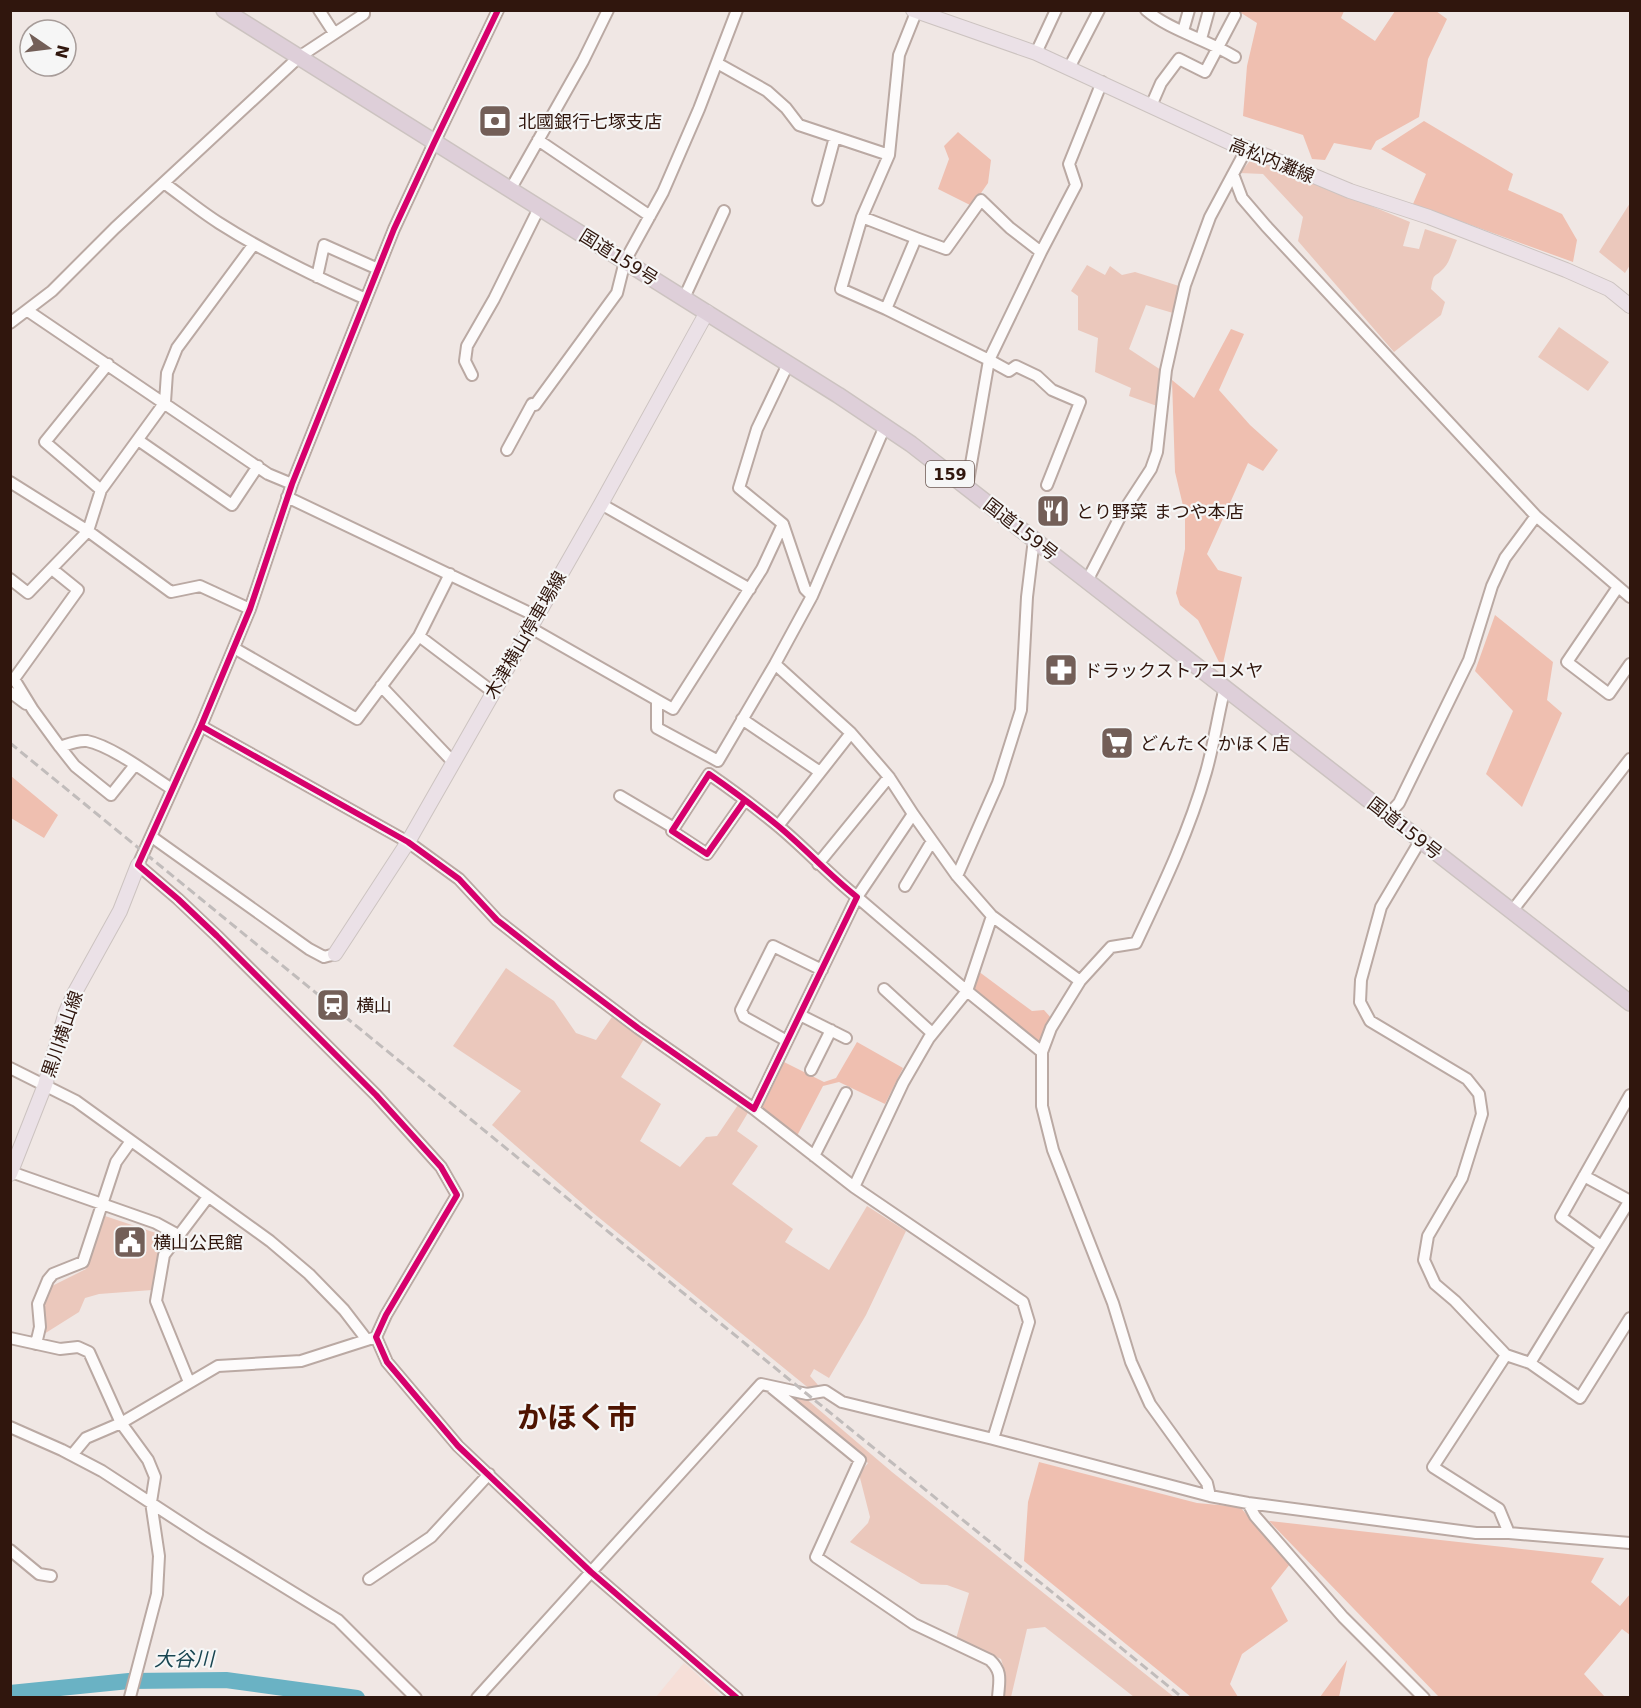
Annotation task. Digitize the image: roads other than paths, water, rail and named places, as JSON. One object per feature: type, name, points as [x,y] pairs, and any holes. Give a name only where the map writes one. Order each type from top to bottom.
[{"type":"highway","name":"国道159号","points":[[224,10],[244,16],[299,57],[885,426],[967,486],[1630,1003]]},
{"type":"main road","name":"高松内灘線","points":[[916,11],[1036,53],[1235,145],[1350,192],[1429,217],[1566,270],[1609,289],[1630,306]]},
{"type":"main road","name":"木津横山停車場線","points":[[336,954],[408,842],[532,621],[601,504],[707,312]]},
{"type":"main road","name":"黒川横山線","points":[[11,1173],[45,1085],[66,1012],[74,993],[120,911],[138,865]]},
{"type":"street","points":[[319,10],[334,33]]},
{"type":"street","points":[[72,1455],[86,1438],[121,1423],[218,1366],[301,1361],[372,1338],[457,1195],[441,1167],[376,1095],[178,898],[138,865],[201,726],[250,609],[292,484],[378,269],[434,143],[498,10]]},
{"type":"street","points":[[510,190],[583,62],[608,10]]},
{"type":"street","points":[[507,450],[532,404],[535,405],[617,293],[625,261],[663,192],[737,10]]},
{"type":"street","points":[[1036,53],[1056,10]]},
{"type":"street","points":[[1146,10],[1235,57]]},
{"type":"street","points":[[1183,31],[1189,10]]},
{"type":"street","points":[[1201,39],[1209,10]]},
{"type":"street","points":[[916,11],[899,55],[889,155],[862,217],[841,289],[1009,371],[1016,366],[1037,376],[1052,390],[1080,402],[1047,485]]},
{"type":"street","points":[[10,323],[52,291],[115,228],[299,57],[366,12]]},
{"type":"street","points":[[1069,68],[1095,12]]},
{"type":"street","points":[[1150,106],[1161,83],[1179,59],[1205,72],[1235,15]]},
{"type":"street","points":[[717,63],[767,91],[786,108],[799,125],[889,155]]},
{"type":"street","points":[[967,486],[989,360],[1076,185],[1069,164],[1102,82]]},
{"type":"street","points":[[818,200],[835,137]]},
{"type":"street","points":[[538,140],[650,216]]},
{"type":"street","points":[[1087,581],[1121,514],[1151,469],[1157,452],[1166,370],[1185,285],[1210,217],[1246,148]]},
{"type":"street","points":[[1233,174],[1242,198],[1260,219],[1536,516],[1630,597]]},
{"type":"street","points":[[164,183],[218,223],[254,244],[317,277],[366,299]]},
{"type":"street","points":[[862,217],[946,249],[981,200],[1010,228],[1041,252]]},
{"type":"street","points":[[472,375],[465,361],[467,346],[494,299],[539,208]]},
{"type":"street","points":[[684,298],[724,211]]},
{"type":"street","points":[[886,309],[916,238]]},
{"type":"street","points":[[10,579],[28,593],[88,531],[101,490],[165,402],[167,373],[177,348],[254,244]]},
{"type":"street","points":[[317,277],[324,245],[378,269]]},
{"type":"street","points":[[28,311],[268,474],[292,484]]},
{"type":"street","points":[[101,490],[45,442],[108,364]]},
{"type":"street","points":[[788,364],[757,429],[738,488],[783,524],[805,589],[812,596]]},
{"type":"street","points":[[745,800],[707,854],[672,831],[718,761],[812,596],[885,426]]},
{"type":"street","points":[[138,440],[232,505],[258,466]]},
{"type":"street","points":[[10,482],[88,531],[171,592],[200,586],[250,609]]},
{"type":"street","points":[[288,497],[450,574],[532,621],[673,709],[762,569],[783,524]]},
{"type":"street","points":[[601,504],[750,589]]},
{"type":"street","points":[[1388,814],[1400,803],[1469,660],[1492,586],[1505,558],[1536,516]]},
{"type":"street","points":[[957,876],[998,783],[1021,710],[1027,597],[1034,539]]},
{"type":"street","points":[[52,569],[78,590],[14,679],[33,710],[75,766],[111,795],[135,765]]},
{"type":"street","points":[[234,648],[357,719],[419,636],[450,574]]},
{"type":"street","points":[[1618,587],[1567,662],[1609,694],[1630,664]]},
{"type":"street","points":[[419,636],[493,692]]},
{"type":"street","points":[[775,664],[850,733],[889,777],[957,876],[992,915],[1080,981]]},
{"type":"street","points":[[381,686],[453,762]]},
{"type":"street","points":[[1210,1496],[1207,1483],[1150,1404],[1131,1362],[1113,1303],[1053,1150],[1042,1106],[1042,1052],[1052,1028],[1080,981],[1111,947],[1136,943],[1174,863],[1195,806],[1206,771],[1225,687]]},
{"type":"street","points":[[10,692],[33,710]]},
{"type":"street","points":[[657,700],[657,728],[718,761]]},
{"type":"street","points":[[742,719],[820,772]]},
{"type":"street","points":[[201,726],[408,842],[459,879],[497,920],[638,1028],[754,1109],[854,1187],[1023,1302],[1029,1322],[993,1439]]},
{"type":"street","points":[[778,826],[850,733]]},
{"type":"street","points":[[60,747],[76,741],[88,741],[135,765],[172,789]]},
{"type":"street","points":[[1512,911],[1630,759]]},
{"type":"street","points":[[709,774],[778,826],[818,864],[1042,1052]]},
{"type":"street","points":[[818,864],[889,777]]},
{"type":"street","points":[[620,796],[674,828]]},
{"type":"street","points":[[754,1109],[857,897],[913,814]]},
{"type":"street","points":[[152,837],[309,949],[324,957],[336,954]]},
{"type":"street","points":[[905,886],[932,841]]},
{"type":"street","points":[[1420,841],[1381,908],[1361,980],[1360,1002],[1370,1021],[1467,1079],[1479,1095],[1482,1114],[1462,1179],[1428,1236],[1424,1260],[1435,1284],[1506,1355],[1530,1363],[1580,1398],[1629,1322]]},
{"type":"street","points":[[854,1187],[903,1083],[932,1034],[968,991],[992,915]]},
{"type":"street","points":[[787,1041],[744,1017],[741,1010],[772,946],[822,970]]},
{"type":"street","points":[[884,989],[932,1034]]},
{"type":"street","points":[[800,1015],[846,1038]]},
{"type":"street","points":[[811,1070],[831,1030]]},
{"type":"street","points":[[10,1068],[76,1101],[270,1241],[309,1274],[372,1338],[387,1362],[458,1446],[591,1572],[737,1698]]},
{"type":"street","points":[[814,1156],[846,1093]]},
{"type":"street","points":[[1601,1246],[1561,1217],[1630,1095]]},
{"type":"street","points":[[36,1344],[40,1327],[38,1304],[48,1280],[53,1274],[82,1262],[116,1162],[131,1141]]},
{"type":"street","points":[[11,1173],[156,1223],[178,1234]]},
{"type":"street","points":[[1530,1363],[1630,1200],[1584,1176]]},
{"type":"street","points":[[189,1382],[156,1301],[164,1255],[208,1197]]},
{"type":"street","points":[[10,1338],[60,1349],[78,1347],[89,1352],[121,1423],[148,1460],[155,1477],[151,1502],[159,1556],[158,1594],[131,1694]]},
{"type":"street","points":[[1506,1355],[1433,1467],[1499,1509],[1509,1533]]},
{"type":"street","points":[[477,1698],[761,1384],[807,1394],[825,1391],[842,1402],[1210,1496],[1248,1503],[1476,1533],[1509,1533],[1630,1543]]},
{"type":"street","points":[[770,1386],[860,1460],[816,1557],[914,1624],[990,1660],[998,1667],[998,1698]]},
{"type":"street","points":[[10,1427],[102,1471],[203,1537],[339,1620],[416,1698]]},
{"type":"street","points":[[369,1579],[431,1537],[489,1474]]},
{"type":"street","points":[[1248,1503],[1255,1516],[1343,1617],[1424,1698]]},
{"type":"street","points":[[10,1550],[39,1574],[51,1576]]},
{"type":"waterway","name":"大谷川","points":[[10,1693],[129,1681],[226,1680],[357,1698]]},
{"type":"railway","points":[[10,743],[1183,1698]]},
{"type":"place","name":"北國銀行七塚支店","points":[[495,121]]},
{"type":"place","name":"とり野菜 まつや本店","points":[[1053,511]]},
{"type":"place","name":"ドラックストアコメヤ","points":[[1061,670]]},
{"type":"place","name":"どんたく かほく店","points":[[1117,743]]},
{"type":"place","name":"横山","points":[[333,1005]]},
{"type":"place","name":"横山公民館","points":[[130,1242]]},
{"type":"district","name":"かほく市","points":[[577,1417]]}]
